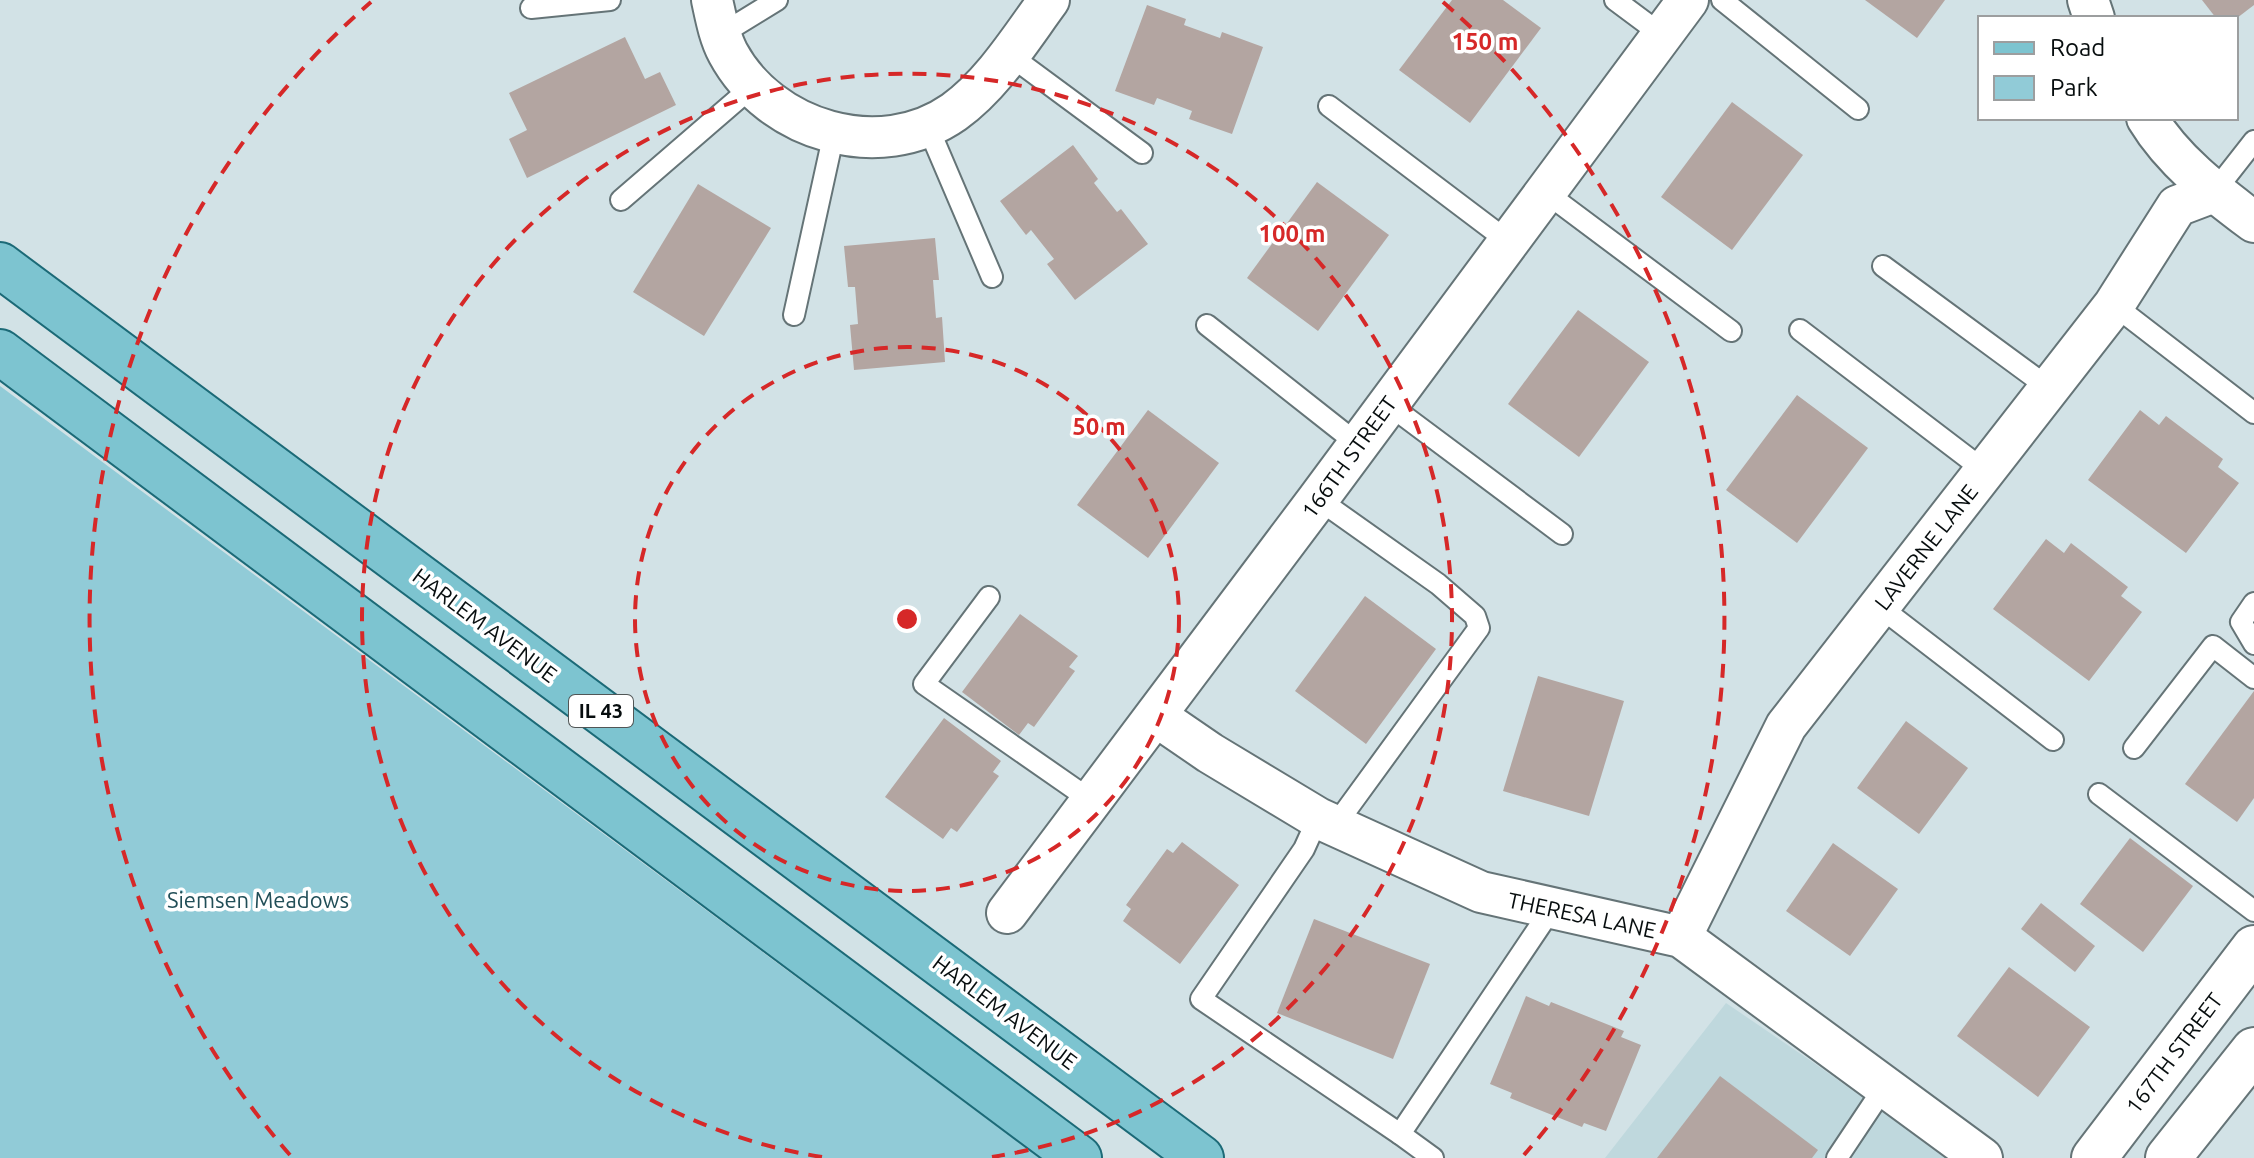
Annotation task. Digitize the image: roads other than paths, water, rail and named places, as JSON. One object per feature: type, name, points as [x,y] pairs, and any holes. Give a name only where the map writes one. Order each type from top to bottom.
[{"type":"main road","name":"HARLEM AVENUE","points":[[0,265],[1201,1158]]},
{"type":"main road","points":[[0,352],[1079,1158]]},
{"type":"main road","name":"167TH STREET","points":[[2094,1158],[2254,948]]},
{"type":"main road","points":[[2168,1158],[2254,1050]]},
{"type":"street","points":[[716,17],[728,54],[753,86],[788,115],[812,128],[834,133],[901,136],[928,127],[973,96],[1049,0]]},
{"type":"street","name":"166TH STREET","points":[[1007,913],[1688,0]]},
{"type":"street","points":[[2148,120],[2160,140],[2214,192],[2254,222]]},
{"type":"street","name":"LAVERNE LANE","points":[[1681,937],[1786,726],[2114,305],[2177,206],[2214,192]]},
{"type":"street","name":"THERESA LANE","points":[[1156,716],[1210,753],[1326,822],[1481,892],[1681,937],[1885,1086],[1965,1153]]},
{"type":"lane","points":[[531,8],[610,0]]},
{"type":"lane","points":[[716,17],[777,0]]},
{"type":"lane","points":[[1615,0],[1662,35]]},
{"type":"lane","points":[[1722,0],[1858,109]]},
{"type":"lane","points":[[1008,54],[1142,153]]},
{"type":"lane","points":[[621,200],[753,86]]},
{"type":"lane","points":[[1329,106],[1509,242]]},
{"type":"lane","points":[[928,127],[992,277]]},
{"type":"lane","points":[[794,315],[834,133]]},
{"type":"lane","points":[[2214,192],[2254,141]]},
{"type":"lane","points":[[1545,192],[1731,331]]},
{"type":"lane","points":[[1883,266],[2049,388]]},
{"type":"lane","points":[[2114,305],[2254,413]]},
{"type":"lane","points":[[1207,325],[1359,445]]},
{"type":"lane","points":[[1800,330],[1985,471]]},
{"type":"lane","points":[[1388,404],[1562,534]]},
{"type":"lane","points":[[1318,499],[1438,584],[1475,616],[1479,628],[1304,849],[1201,999],[1433,1158]]},
{"type":"lane","points":[[989,597],[924,684],[1092,801]]},
{"type":"lane","points":[[2254,603],[2241,622],[2254,644]]},
{"type":"lane","points":[[1880,607],[2053,740]]},
{"type":"lane","points":[[2134,748],[2213,646],[2254,678]]},
{"type":"lane","points":[[2099,794],[2254,911]]},
{"type":"lane","points":[[1400,1134],[1552,908]]},
{"type":"lane","points":[[1837,1158],[1885,1086]]},
{"type":"park label","name":"Siemsen Meadows","points":[[258,900]]}]
